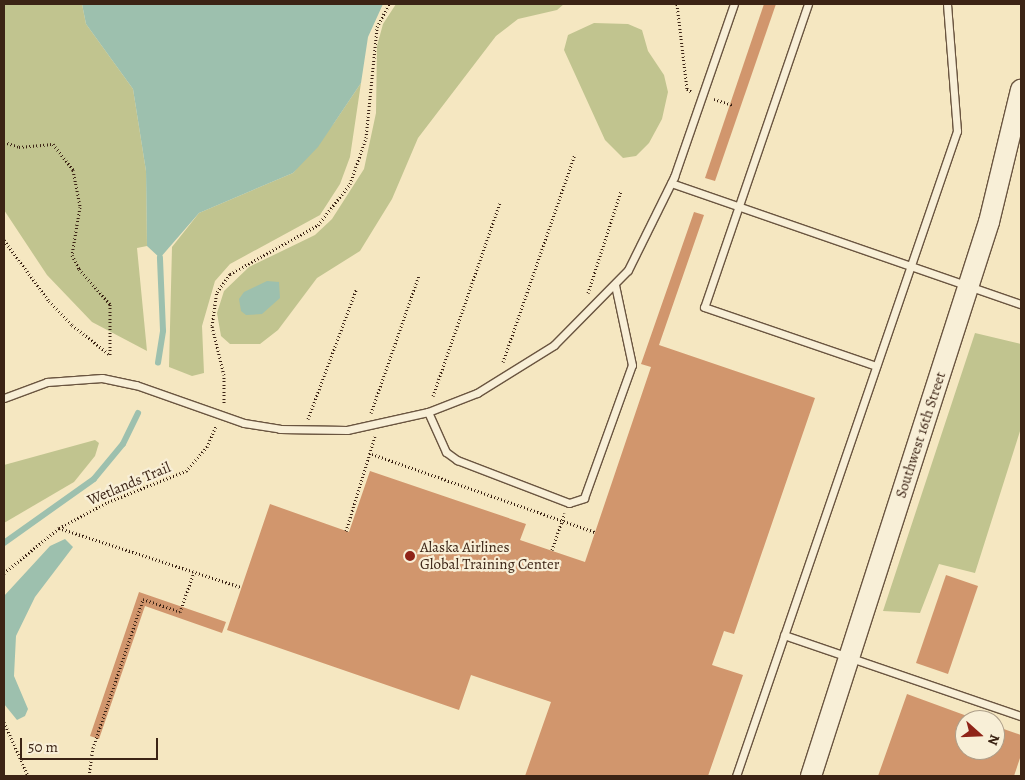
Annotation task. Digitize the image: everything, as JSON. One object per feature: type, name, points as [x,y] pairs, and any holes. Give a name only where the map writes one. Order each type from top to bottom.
[{"type":"street","name":"Southwest 16th Street","points":[[811,776],[969,285],[1006,161],[1021,90]]},
{"type":"lane","points":[[4,398],[47,382],[102,378],[136,385],[220,416],[304,430],[347,430],[428,412],[496,383],[554,345],[578,324],[628,270],[671,183],[734,4]]},
{"type":"lane","points":[[808,4],[704,307],[876,366]]},
{"type":"lane","points":[[736,776],[957,130],[947,4]]},
{"type":"lane","points":[[671,183],[1021,304]]},
{"type":"lane","points":[[428,412],[446,452],[456,460],[569,503],[584,498],[632,365],[615,285]]},
{"type":"lane","points":[[784,635],[1021,716]]},
{"type":"path","name":"Wetlands Trail","points":[[4,573],[59,528],[108,502],[186,471],[207,447],[220,416],[224,375],[212,326],[217,292],[230,274],[318,224],[350,184],[366,138],[377,27],[389,4]]},
{"type":"path","points":[[677,4],[687,89],[691,91]]},
{"type":"path","points":[[713,99],[733,105]]},
{"type":"path","points":[[4,142],[19,147],[53,144],[73,170],[80,207],[72,255],[79,269],[110,304],[110,354],[55,307],[4,240]]},
{"type":"path","points":[[496,383],[575,154]]},
{"type":"path","points":[[578,324],[621,191]]},
{"type":"path","points":[[428,412],[500,203]]},
{"type":"path","points":[[372,410],[419,275]]},
{"type":"path","points":[[304,430],[356,290]]},
{"type":"path","points":[[346,530],[376,440]]},
{"type":"path","points":[[372,454],[595,532]]},
{"type":"path","points":[[552,550],[569,503]]},
{"type":"path","points":[[59,528],[241,587]]},
{"type":"path","points":[[89,776],[93,748],[143,600],[180,612],[194,572]]},
{"type":"path","points":[[4,722],[28,776]]},
{"type":"green space","points":[[4,4],[82,4],[86,24],[133,89],[146,171],[147,246],[137,248],[147,351],[92,322],[47,275],[4,210]]},
{"type":"green space","points":[[396,4],[564,4],[557,10],[518,19],[496,36],[418,138],[392,199],[360,251],[317,278],[278,330],[260,344],[230,344],[221,336],[217,313],[224,291],[249,267],[315,235],[332,219],[364,169],[376,113],[377,46],[383,24]]},
{"type":"green space","points":[[594,23],[628,24],[642,30],[648,51],[664,75],[668,92],[662,119],[649,143],[636,156],[623,158],[605,140],[564,50],[568,35]]},
{"type":"green space","points":[[361,83],[350,157],[340,184],[320,215],[230,264],[215,281],[202,326],[204,373],[192,376],[169,367],[172,247],[199,213],[293,173],[334,123]]},
{"type":"green space","points":[[975,333],[1021,344],[1021,428],[975,573],[939,564],[920,613],[883,611]]},
{"type":"green space","points":[[95,440],[99,443],[95,456],[74,482],[4,523],[4,465]]},
{"type":"shaded area","points":[[82,4],[383,4],[368,37],[361,83],[318,147],[293,173],[199,213],[160,258],[147,246],[146,171],[133,89],[86,24]]},
{"type":"shaded area","points":[[267,281],[279,282],[280,298],[262,314],[246,315],[241,311],[239,299],[244,292]]},
{"type":"shaded area","points":[[65,539],[73,547],[35,597],[16,636],[14,676],[28,709],[25,716],[17,720],[4,704],[4,596],[50,546]]},
{"type":"building","points":[[764,4],[776,4],[715,181],[705,178]]},
{"type":"building","name":"Alaska Airlines Global Training Center","points":[[694,212],[704,215],[659,345],[815,398],[734,634],[724,631],[712,665],[743,675],[708,776],[525,776],[551,702],[471,675],[459,710],[227,630],[270,504],[349,532],[370,471],[526,524],[520,540],[585,562],[651,367],[641,364]]},
{"type":"building","points":[[946,575],[978,586],[948,674],[916,663]]},
{"type":"building","points":[[139,592],[226,622],[222,633],[145,606],[99,739],[90,736]]},
{"type":"building","points":[[907,694],[955,712],[955,760],[1005,760],[1005,729],[1021,735],[1021,755],[1014,776],[878,776]]},
{"type":"waterway","points":[[158,363],[163,331],[160,258]]},
{"type":"waterway","points":[[4,543],[94,479],[123,444],[138,413]]},
{"type":"place","name":"Alaska Airlines Global Training Center","points":[[410,556]]}]
